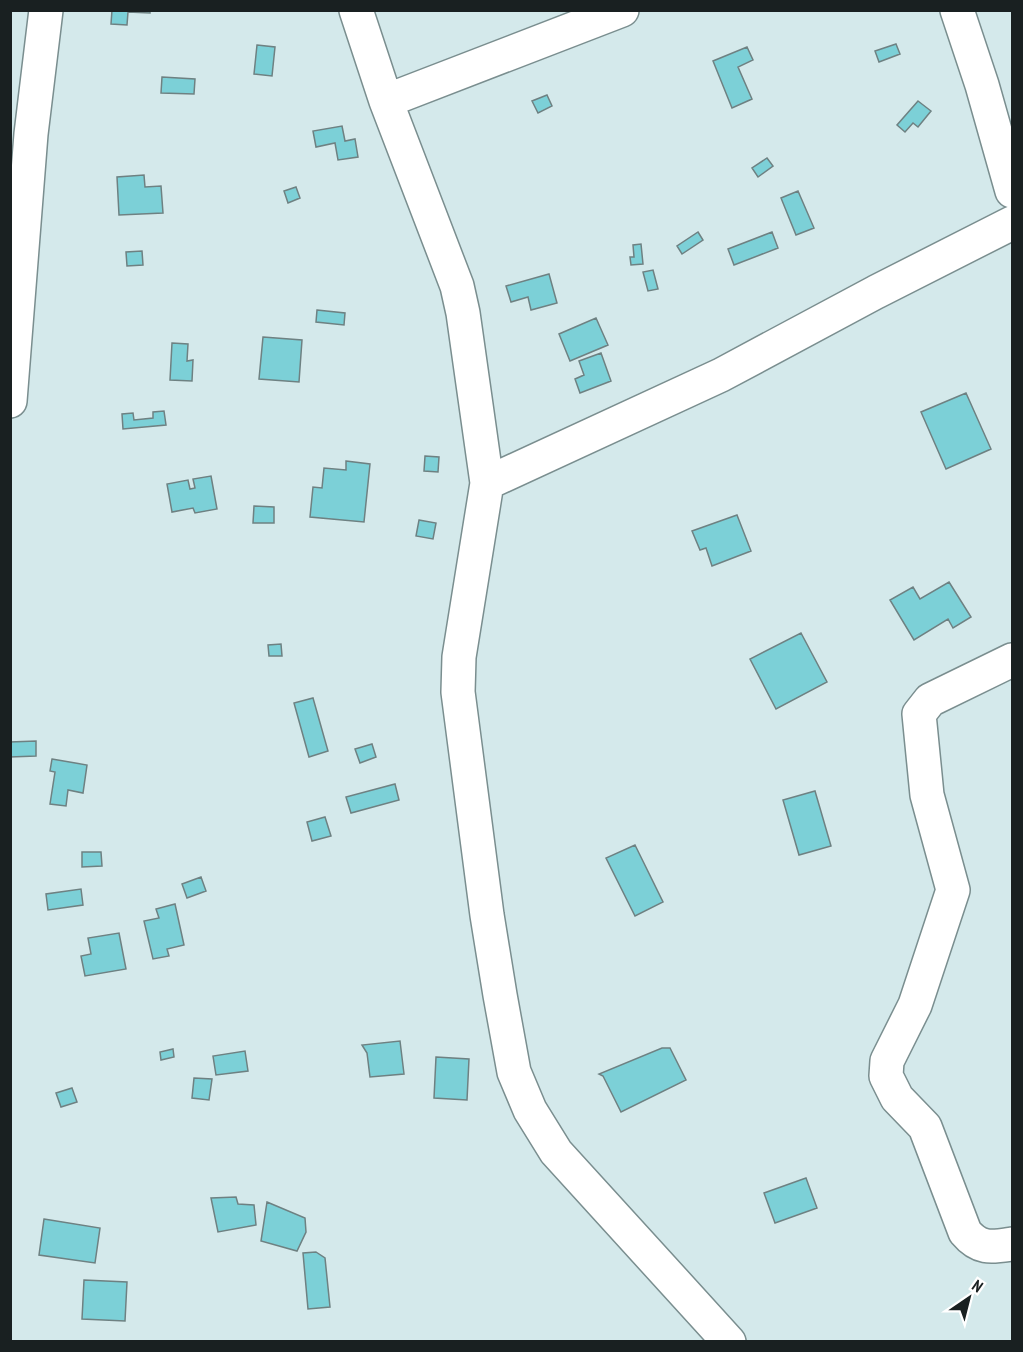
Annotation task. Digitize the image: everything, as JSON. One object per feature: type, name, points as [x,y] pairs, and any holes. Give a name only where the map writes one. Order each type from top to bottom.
[{"type":"street","points":[[10,401],[31,135],[46,10]]},
{"type":"street","points":[[356,10],[386,100],[457,286],[463,313],[487,483],[459,657],[458,692],[487,915],[514,1072],[530,1110],[556,1152],[729,1341]]},
{"type":"street","points":[[386,100],[621,10]]},
{"type":"street","points":[[957,10],[982,85],[1012,191]]},
{"type":"street","points":[[487,483],[721,375],[1012,223]]},
{"type":"street","points":[[1012,660],[930,700],[919,714],[927,795],[953,890],[915,1005],[887,1061],[886,1076],[897,1098],[925,1127],[965,1232],[973,1241],[985,1248],[1012,1244]]},
{"type":"building","points":[[112,10],[150,10],[150,13],[128,12],[127,25],[111,24]]},
{"type":"building","points":[[896,44],[900,54],[879,62],[875,51]]},
{"type":"building","points":[[257,45],[275,47],[272,76],[254,74]]},
{"type":"building","points":[[747,47],[753,60],[738,67],[752,99],[732,108],[713,61]]},
{"type":"building","points":[[162,77],[195,79],[194,94],[161,93]]},
{"type":"building","points":[[547,95],[552,106],[538,113],[532,101]]},
{"type":"building","points":[[918,101],[931,111],[918,127],[913,123],[905,132],[897,125]]},
{"type":"building","points":[[342,126],[345,141],[355,139],[358,157],[338,160],[335,143],[316,147],[313,131]]},
{"type":"building","points":[[767,158],[773,166],[758,177],[752,168]]},
{"type":"building","points":[[144,175],[145,187],[161,186],[163,213],[119,215],[117,177]]},
{"type":"building","points":[[296,187],[300,198],[288,203],[284,191]]},
{"type":"building","points":[[798,191],[814,228],[796,235],[781,198]]},
{"type":"building","points":[[698,232],[703,240],[682,254],[677,246]]},
{"type":"building","points":[[772,232],[778,248],[734,265],[728,249]]},
{"type":"building","points":[[641,244],[643,264],[631,265],[630,257],[634,257],[633,245]]},
{"type":"building","points":[[142,251],[143,265],[127,266],[126,252]]},
{"type":"building","points":[[653,270],[658,289],[648,291],[643,272]]},
{"type":"building","points":[[549,274],[557,303],[531,310],[528,297],[511,302],[506,286]]},
{"type":"building","points":[[317,310],[345,313],[344,325],[316,322]]},
{"type":"building","points":[[596,318],[608,345],[570,361],[559,334]]},
{"type":"building","points":[[263,337],[302,340],[299,382],[259,379]]},
{"type":"building","points":[[172,343],[188,344],[187,361],[193,360],[192,381],[170,380]]},
{"type":"building","points":[[601,353],[611,381],[580,393],[575,379],[584,375],[579,361]]},
{"type":"building","points":[[966,393],[991,449],[946,469],[921,412]]},
{"type":"building","points":[[164,411],[166,425],[123,429],[122,414],[133,413],[134,420],[153,418],[153,412]]},
{"type":"building","points":[[425,456],[439,457],[438,472],[424,471]]},
{"type":"building","points":[[346,461],[370,464],[364,522],[310,517],[313,487],[322,488],[324,468],[346,470]]},
{"type":"building","points":[[211,476],[217,509],[195,513],[193,508],[172,512],[167,484],[188,480],[190,489],[195,488],[193,479]]},
{"type":"building","points":[[254,506],[274,507],[274,523],[253,523]]},
{"type":"building","points":[[737,515],[751,551],[712,566],[706,548],[700,550],[692,531]]},
{"type":"building","points":[[419,520],[436,523],[433,539],[416,536]]},
{"type":"building","points":[[949,582],[971,617],[953,628],[948,619],[914,640],[890,600],[913,587],[920,599]]},
{"type":"building","points":[[801,633],[827,682],[776,709],[750,659]]},
{"type":"building","points":[[281,644],[282,656],[269,656],[268,645]]},
{"type":"building","points":[[313,698],[328,751],[309,757],[294,703]]},
{"type":"building","points":[[36,741],[36,756],[10,757],[10,742]]},
{"type":"building","points":[[372,744],[376,757],[360,763],[355,749]]},
{"type":"building","points":[[52,759],[87,765],[83,793],[68,790],[66,806],[50,804],[55,772],[50,771]]},
{"type":"building","points":[[395,784],[399,800],[351,813],[346,797]]},
{"type":"building","points":[[815,791],[831,846],[799,855],[783,800]]},
{"type":"building","points":[[325,817],[331,836],[312,841],[307,822]]},
{"type":"building","points":[[635,845],[663,902],[635,916],[606,858]]},
{"type":"building","points":[[82,852],[101,852],[102,866],[82,867]]},
{"type":"building","points":[[201,877],[206,891],[187,898],[182,884]]},
{"type":"building","points":[[81,889],[83,905],[48,910],[46,894]]},
{"type":"building","points":[[175,904],[184,945],[167,949],[169,956],[153,959],[144,921],[159,918],[156,909]]},
{"type":"building","points":[[119,933],[126,969],[85,976],[81,956],[91,954],[88,938]]},
{"type":"building","points":[[400,1041],[404,1074],[370,1077],[367,1053],[362,1045]]},
{"type":"building","points":[[662,1048],[670,1048],[686,1080],[621,1112],[603,1076],[599,1074]]},
{"type":"building","points":[[173,1049],[174,1057],[161,1060],[160,1052]]},
{"type":"building","points":[[245,1051],[248,1071],[216,1075],[213,1056]]},
{"type":"building","points":[[436,1057],[469,1059],[467,1100],[434,1098]]},
{"type":"building","points":[[194,1078],[212,1079],[209,1100],[192,1098]]},
{"type":"building","points":[[72,1088],[77,1102],[61,1107],[56,1093]]},
{"type":"building","points":[[806,1178],[817,1208],[775,1223],[764,1193]]},
{"type":"building","points":[[236,1197],[238,1204],[254,1205],[256,1225],[218,1232],[211,1198]]},
{"type":"building","points":[[267,1202],[305,1218],[306,1232],[297,1251],[261,1241]]},
{"type":"building","points":[[44,1219],[100,1228],[95,1263],[39,1255]]},
{"type":"building","points":[[316,1252],[325,1258],[330,1307],[308,1309],[303,1253]]},
{"type":"building","points":[[84,1280],[127,1282],[125,1321],[82,1319]]}]
